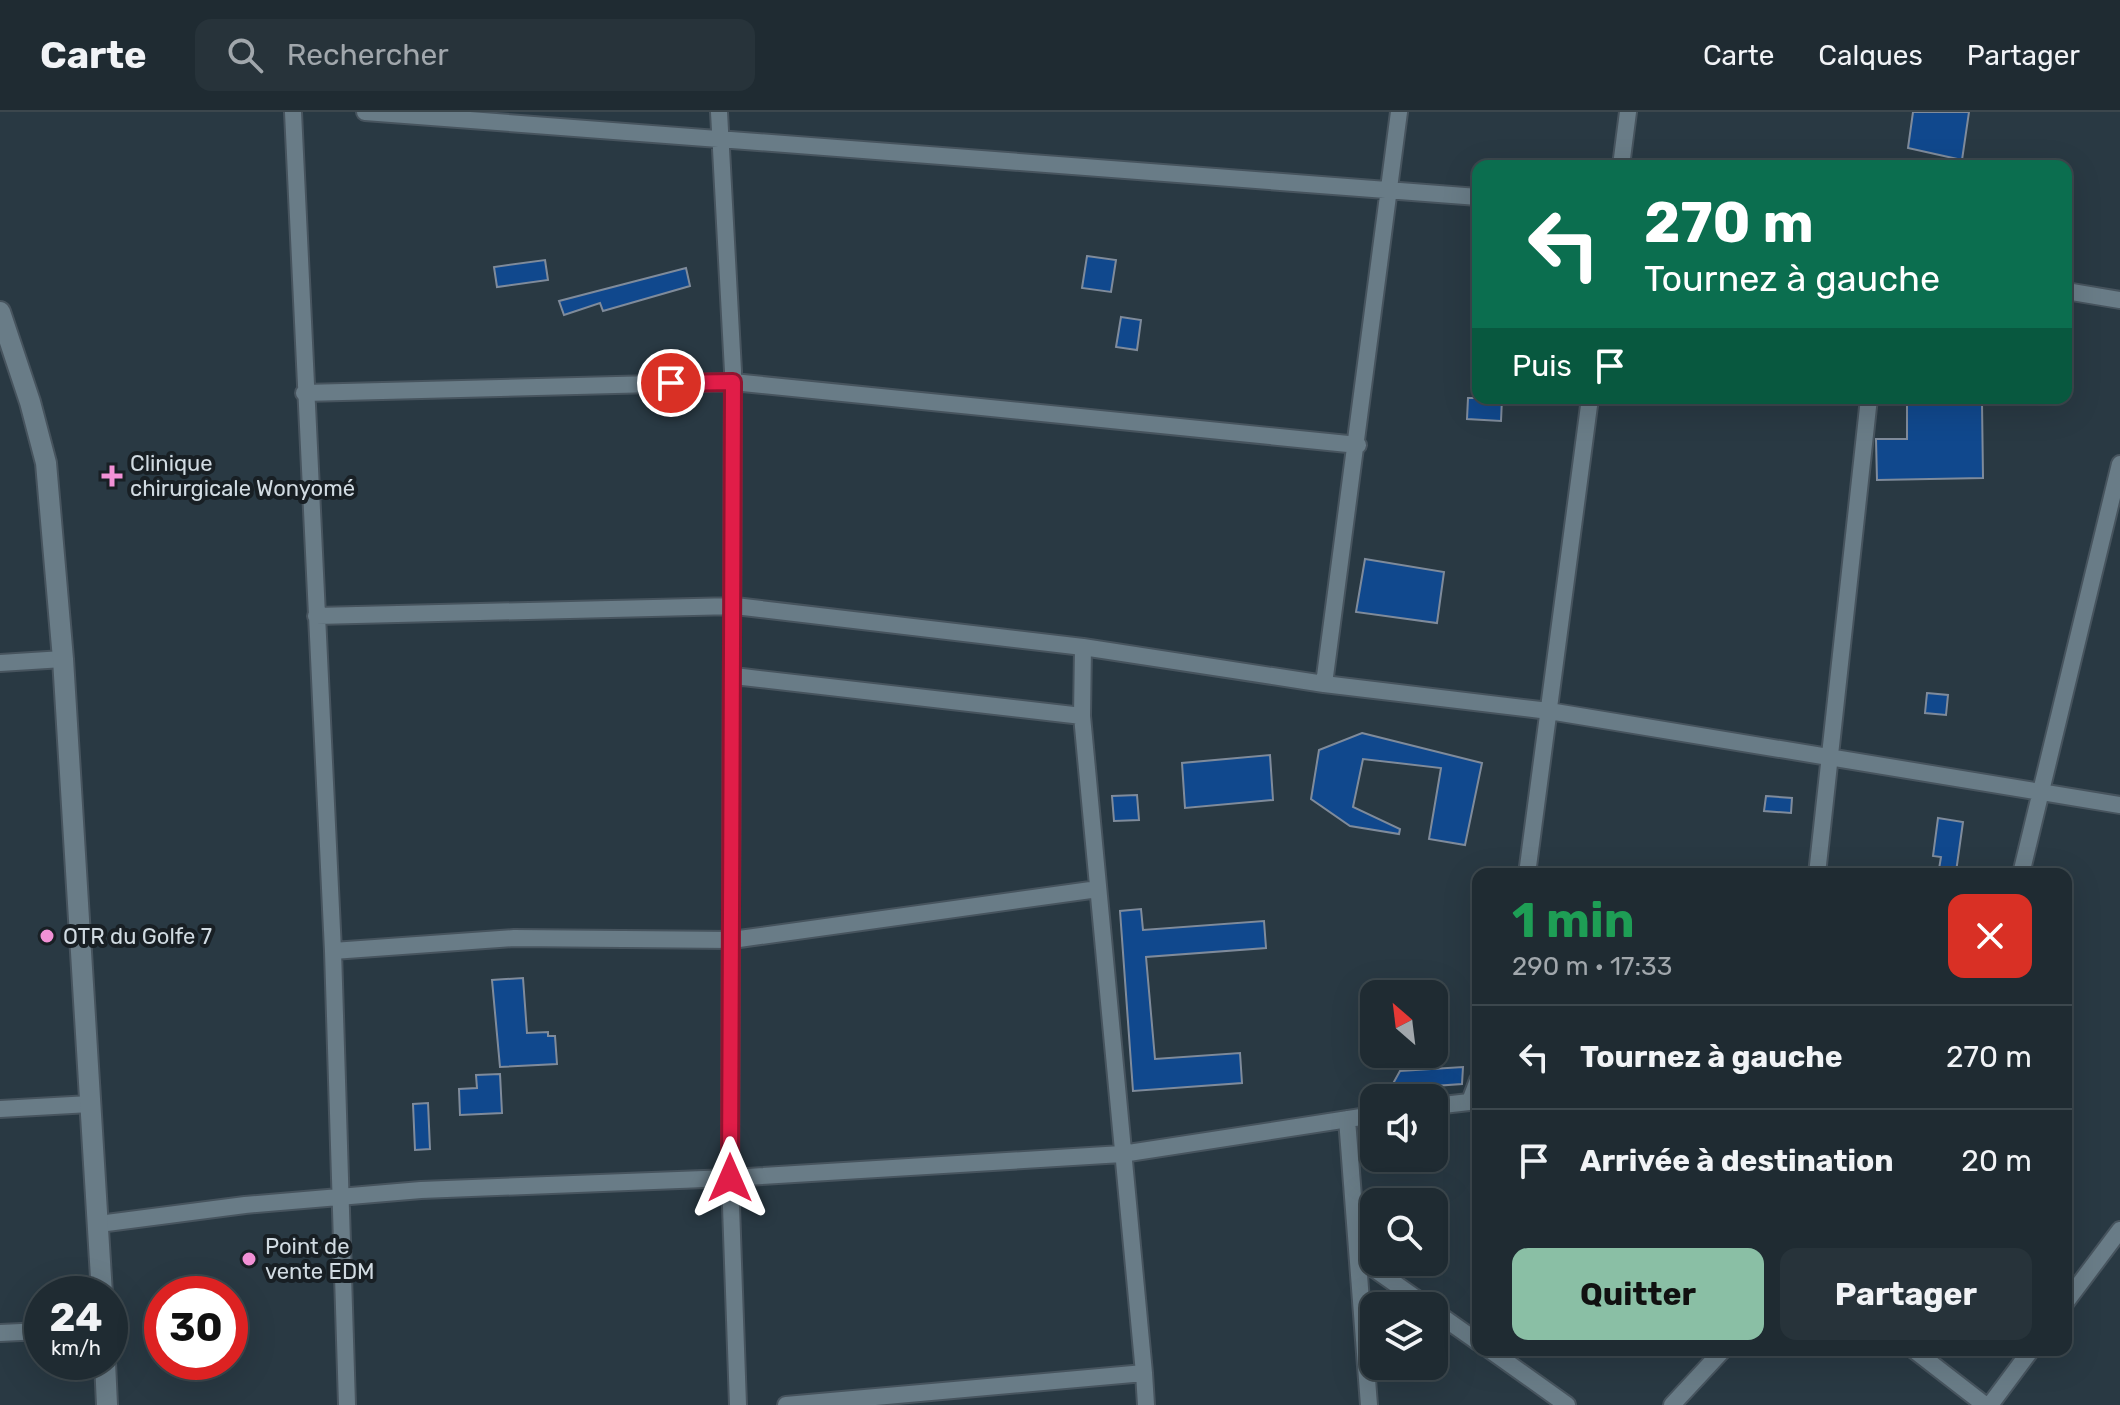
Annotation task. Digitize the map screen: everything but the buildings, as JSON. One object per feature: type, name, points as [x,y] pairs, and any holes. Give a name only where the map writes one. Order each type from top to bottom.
[{"type":"street","points":[[293,112],[333,951],[347,1405]]},
{"type":"street","points":[[365,112],[1472,196]]},
{"type":"street","points":[[719,112],[733,382],[735,606],[730,1178],[738,1405]]},
{"type":"street","points":[[1324,684],[1358,445],[1399,112]]},
{"type":"street","points":[[1622,160],[1628,112]]},
{"type":"street","points":[[2072,292],[2120,300]]},
{"type":"street","points":[[0,312],[30,402],[46,463],[63,659],[101,1276]]},
{"type":"street","points":[[304,393],[733,382],[1358,445]]},
{"type":"street","points":[[1528,868],[1589,404]]},
{"type":"street","points":[[1818,868],[1868,404]]},
{"type":"street","points":[[2022,868],[2120,464]]},
{"type":"street","points":[[316,616],[735,606],[1083,647],[1324,684],[1549,711],[2120,805]]},
{"type":"street","points":[[1083,647],[1082,716],[1146,1405]]},
{"type":"street","points":[[0,663],[63,659]]},
{"type":"street","points":[[734,676],[1082,716]]},
{"type":"street","points":[[333,951],[514,938],[732,940],[1098,889]]},
{"type":"street","points":[[1448,1104],[1472,1101]]},
{"type":"street","points":[[0,1109],[90,1104]]},
{"type":"street","points":[[99,1224],[339,1197],[730,1178],[1122,1154],[1360,1117]]},
{"type":"street","points":[[1347,1119],[1360,1259]]},
{"type":"street","points":[[2072,1294],[2120,1230]]},
{"type":"street","points":[[1361,1276],[1369,1405]]},
{"type":"street","points":[[1384,1276],[1407,1292]]},
{"type":"street","points":[[1448,1321],[1472,1338]]},
{"type":"street","points":[[0,1333],[24,1332]]},
{"type":"street","points":[[1498,1356],[1567,1405]]},
{"type":"street","points":[[1672,1405],[1717,1356]]},
{"type":"street","points":[[1922,1356],[1988,1405],[2026,1356]]},
{"type":"street","points":[[786,1405],[1144,1373]]},
{"type":"street","points":[[106,1380],[107,1405]]},
{"type":"place","name":"Clinique chirurgicale Wonyomé","points":[[112,476]]},
{"type":"place","name":"OTR du Golfe 7","points":[[47,936]]},
{"type":"place","name":"Point de vente EDM","points":[[249,1259]]},
{"type":"route","points":[[671,383],[733,382],[735,606],[730,1178]]}]
